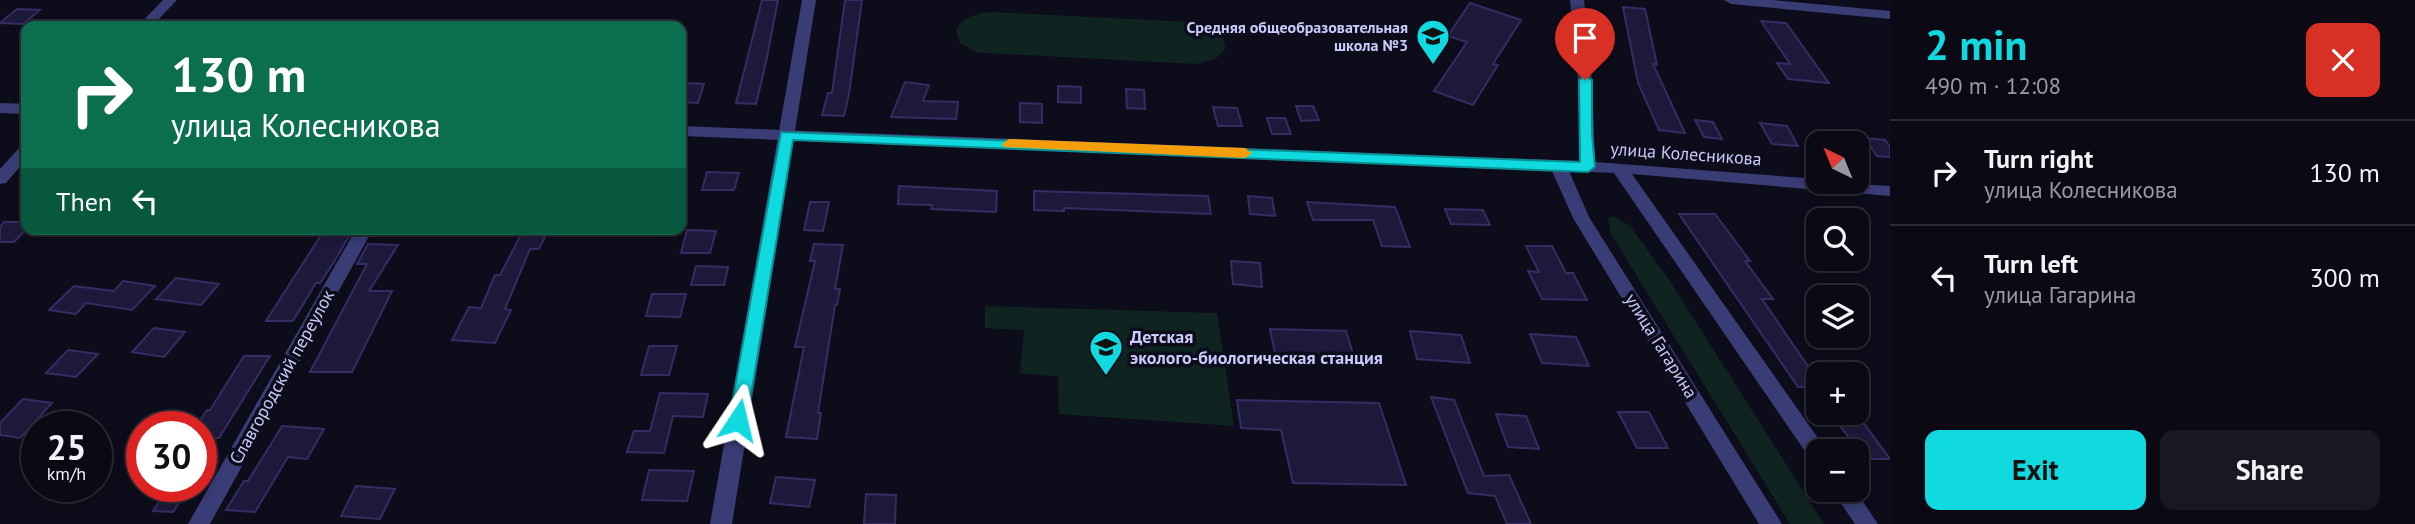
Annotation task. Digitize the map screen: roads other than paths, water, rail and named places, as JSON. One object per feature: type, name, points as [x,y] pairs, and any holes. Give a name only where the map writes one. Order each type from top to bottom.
[{"type":"street","points":[[150,21],[170,0]]},
{"type":"street","points":[[721,524],[809,0]]},
{"type":"street","points":[[1577,0],[1585,80],[1588,167]]},
{"type":"street","points":[[1731,0],[1890,15]]},
{"type":"street","points":[[0,108],[21,109]]},
{"type":"street","name":"улица Колесникова","points":[[686,131],[1619,168],[1890,191]]},
{"type":"street","points":[[0,179],[21,156]]},
{"type":"street","name":"улица Гагарина","points":[[1558,165],[1581,218],[1771,524]]},
{"type":"street","points":[[1619,168],[1808,439]]},
{"type":"street","name":"Славгородский переулок","points":[[199,524],[362,235]]},
{"type":"street","points":[[1851,502],[1867,524]]},
{"type":"place","name":"Средняя общеобразовательная школа №3","points":[[1433,66]]},
{"type":"place","name":"Детская эколого-биологическая станция","points":[[1106,377]]}]
